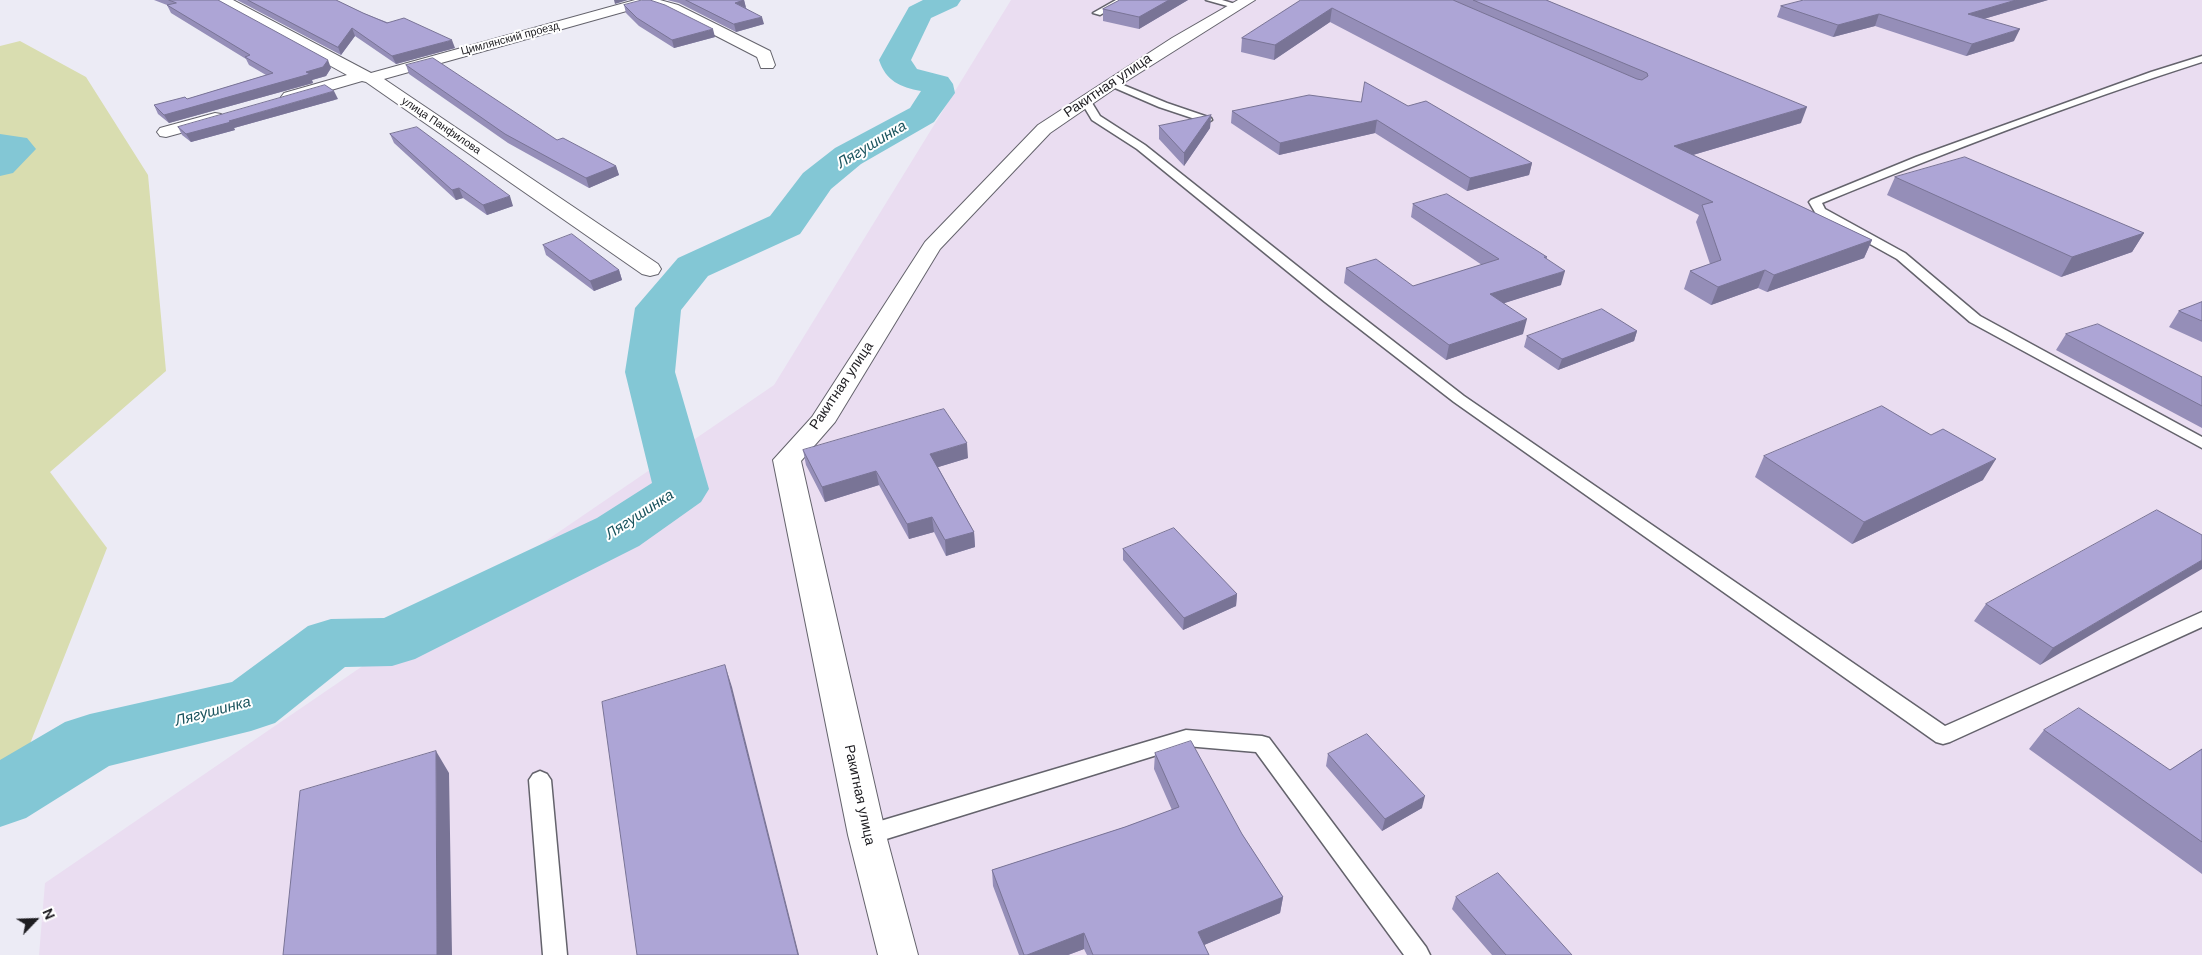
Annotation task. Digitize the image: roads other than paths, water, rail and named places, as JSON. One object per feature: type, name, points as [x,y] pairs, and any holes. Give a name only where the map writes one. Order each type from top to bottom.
[{"type":"street","name":"улица Панфилова","points":[[222,0],[366,77],[650,269]]},
{"type":"street","name":"Цимлянский проезд","points":[[277,100],[649,1]]},
{"type":"street","points":[[649,1],[673,8],[723,35],[764,54],[767,65]]},
{"type":"street","name":"Ракитная улица","points":[[898,955],[867,835],[787,460],[822,422],[932,246],[1044,129],[1085,100],[1177,41],[1243,3]]},
{"type":"street","points":[[166,132],[231,113]]},
{"type":"lane","points":[[1097,13],[1122,0]]},
{"type":"lane","points":[[1210,0],[1243,3]]},
{"type":"lane","points":[[2202,59],[1920,159],[1815,202],[1820,211],[1901,256],[1976,319],[2202,443]]},
{"type":"lane","points":[[1111,83],[1207,120]]},
{"type":"lane","points":[[1085,100],[1096,118],[1141,147],[1330,299],[1459,399],[1943,736],[2202,619]]},
{"type":"lane","points":[[867,835],[1186,738],[1262,744],[1418,955]]},
{"type":"lane","points":[[540,780],[555,955]]},
{"type":"waterway","name":"Лягушинка","points":[[0,796],[90,742],[251,704],[331,643],[392,642],[618,532],[681,489],[650,372],[658,308],[693,267],[785,225],[817,181],[848,156],[922,115],[938,93],[936,84],[906,76],[901,72],[895,60],[919,13],[947,0]]},
{"type":"waterway","points":[[0,145],[14,146],[18,149],[0,165]]}]
